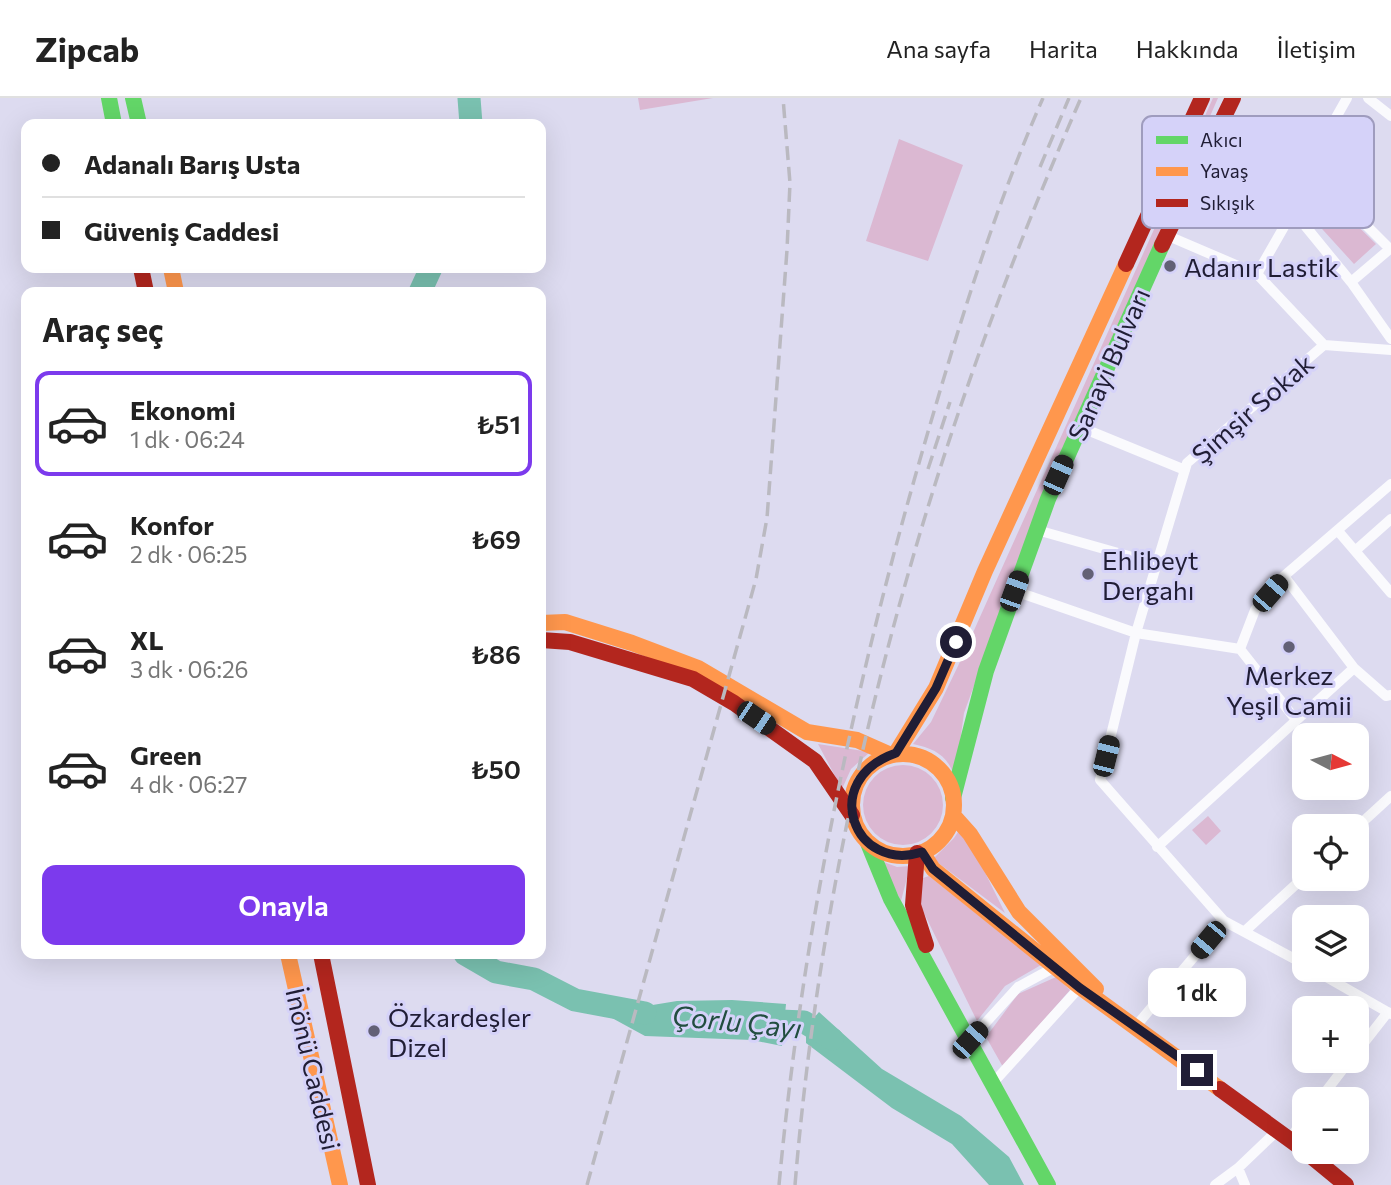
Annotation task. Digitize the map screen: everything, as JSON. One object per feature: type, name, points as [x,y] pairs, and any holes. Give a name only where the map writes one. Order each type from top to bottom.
[{"type":"main road","points":[[109,98],[113,119]]},
{"type":"main road","name":"Sanayi Bulvarı","points":[[1194,116],[1202,98]]},
{"type":"main road","name":"Sanayi Bulvarı","points":[[1224,116],[1233,98]]},
{"type":"main road","points":[[136,99],[138,119]]},
{"type":"main road","name":"Sanayi Bulvarı","points":[[893,754],[936,688],[991,560],[1143,228]]},
{"type":"main road","name":"Sanayi Bulvarı","points":[[953,798],[986,671],[1037,530],[1169,228]]},
{"type":"main road","points":[[546,623],[565,622],[698,668],[807,732],[857,740],[893,754],[913,754],[928,760],[941,770],[953,798],[953,815],[938,842],[919,853],[896,856],[868,843]]},
{"type":"main road","points":[[546,640],[570,642],[693,679],[745,710],[815,761],[868,843],[891,899],[1048,1185]]},
{"type":"main road","points":[[852,815],[852,798],[857,782],[866,768],[893,754]]},
{"type":"main road","points":[[953,815],[967,827],[1009,899],[1034,930],[1136,1026]]},
{"type":"main road","points":[[919,853],[933,869],[1080,988],[1292,1140]]},
{"type":"main road","points":[[919,853],[913,905],[950,1006]]},
{"type":"main road","name":"İnönü Caddesi","points":[[289,959],[340,1185]]},
{"type":"main road","name":"İnönü Caddesi","points":[[322,959],[368,1185]]},
{"type":"main road","points":[[1321,1164],[1346,1185]]},
{"type":"street","points":[[1337,116],[1347,98]]},
{"type":"street","points":[[1368,98],[1391,116]]},
{"type":"street","points":[[1257,274],[1283,228]]},
{"type":"street","points":[[1307,228],[1351,282],[1391,338]]},
{"type":"street","points":[[1351,282],[1391,248],[1371,228]]},
{"type":"street","points":[[1166,235],[1257,274],[1324,345]]},
{"type":"street","name":"Şimşir Sokak","points":[[1157,847],[1100,780],[1136,632],[1187,463],[1324,345],[1391,350]]},
{"type":"street","points":[[1080,427],[1185,470]]},
{"type":"street","points":[[1240,649],[1255,610],[1284,576],[1391,484]]},
{"type":"street","points":[[1355,551],[1391,519]]},
{"type":"street","points":[[1037,530],[1157,564]]},
{"type":"street","points":[[1338,531],[1391,593]]},
{"type":"street","points":[[1284,576],[1354,668],[1385,696],[1391,695]]},
{"type":"street","points":[[1014,591],[1136,632],[1240,649],[1296,720]]},
{"type":"street","points":[[1292,957],[1224,921],[1157,847],[1354,668]]},
{"type":"street","points":[[1369,816],[1391,796]]},
{"type":"street","points":[[1245,931],[1292,888]]},
{"type":"street","points":[[1136,1026],[1224,921]]},
{"type":"street","points":[[970,1040],[1018,987],[1055,967]]},
{"type":"street","points":[[1335,982],[1390,1013],[1369,1038]]},
{"type":"street","points":[[993,1083],[1080,988]]},
{"type":"street","points":[[1329,1087],[1340,1073]]},
{"type":"street","points":[[1214,1185],[1292,1128]]},
{"type":"street","points":[[1238,1168],[1245,1185]]},
{"type":"shaded area","points":[[638,98],[713,98],[640,110]]},
{"type":"shaded area","points":[[1213,98],[1218,98],[1210,116],[1205,116]]},
{"type":"shaded area","points":[[899,139],[963,165],[928,261],[866,241]]},
{"type":"shaded area","points":[[1155,228],[1161,228],[1042,500],[964,713],[955,778],[945,759],[928,748],[913,744],[931,722]]},
{"type":"shaded area","points":[[1321,228],[1360,228],[1376,244],[1354,264]]},
{"type":"shaded area","points":[[818,744],[870,752],[851,769],[842,789]]},
{"type":"shaded area","points":[[895,765],[911,765],[932,776],[943,797],[943,813],[932,834],[911,845],[895,845],[881,839],[869,827],[863,813],[863,797],[869,783],[881,771]]},
{"type":"shaded area","points":[[1208,816],[1221,831],[1206,845],[1192,830]]},
{"type":"shaded area","points":[[962,826],[1005,913],[933,859]]},
{"type":"shaded area","points":[[881,861],[897,867],[910,866],[901,901]]},
{"type":"shaded area","points":[[929,876],[1041,965],[1005,986],[977,1021],[922,909],[919,895],[923,878]]},
{"type":"shaded area","points":[[1056,977],[1070,990],[1003,1067],[986,1037],[1018,994]]},
{"type":"water","points":[[732,1000],[786,1004],[782,1046],[752,1040],[645,1036],[612,1018],[611,1014],[616,1007],[622,1010],[677,1001]]},
{"type":"water","points":[[819,1012],[882,1069],[961,1116],[1009,1157],[1024,1185],[989,1185],[952,1144],[892,1108],[806,1043],[806,1027]]},
{"type":"waterway","name":"Çorlu Çayı","points":[[469,98],[471,119]]},
{"type":"waterway","name":"Çorlu Çayı","points":[[422,287],[429,273]]},
{"type":"waterway","name":"Çorlu Çayı","points":[[474,959],[496,972],[534,979],[575,1000],[645,1013]]},
{"type":"waterway","name":"Çorlu Çayı","points":[[756,1020],[804,1022],[832,1039]]},
{"type":"railway","points":[[587,1185],[756,579],[767,518],[790,183],[783,98]]},
{"type":"railway","points":[[779,1185],[801,1000],[816,908],[873,636],[921,456],[962,320],[1007,186],[1043,98]]},
{"type":"railway","points":[[1040,167],[1069,98]]},
{"type":"railway","points":[[795,1185],[810,1044],[831,905],[859,767],[893,630],[932,494],[977,361],[1026,228],[1081,98]]},
{"type":"railway","points":[[928,469],[950,402]]},
{"type":"traffic: fast","points":[[109,98],[113,119]]},
{"type":"traffic: fast","points":[[133,98],[138,119]]},
{"type":"traffic: fast","points":[[953,798],[986,671],[1048,499],[1162,245]]},
{"type":"traffic: fast","points":[[868,843],[891,899],[1048,1185]]},
{"type":"traffic: slow","points":[[896,753],[936,688],[985,571],[1126,264]]},
{"type":"traffic: slow","points":[[172,273],[175,287]]},
{"type":"traffic: slow","points":[[546,623],[565,622],[698,668],[807,732],[857,740],[891,755]]},
{"type":"traffic: slow","points":[[903,754],[923,758],[939,769],[950,785],[954,805],[950,825],[939,841],[923,852],[903,856],[883,852],[867,841],[856,825],[852,805],[856,785],[867,769],[883,758],[903,754]]},
{"type":"traffic: slow","points":[[953,815],[970,834],[1019,912],[1096,989]]},
{"type":"traffic: slow","points":[[922,852],[933,869],[1080,987],[1220,1089]]},
{"type":"traffic: slow","points":[[289,959],[340,1185]]},
{"type":"traffic: jam","points":[[1194,116],[1202,98]]},
{"type":"traffic: jam","points":[[1224,116],[1233,98]]},
{"type":"traffic: jam","points":[[1126,264],[1142,228]]},
{"type":"traffic: jam","points":[[1162,245],[1170,228]]},
{"type":"traffic: jam","points":[[142,273],[145,287]]},
{"type":"traffic: jam","points":[[546,640],[570,642],[693,679],[734,703],[815,761],[852,815]]},
{"type":"traffic: jam","points":[[917,853],[913,905],[926,945]]},
{"type":"traffic: jam","points":[[322,959],[368,1185]]},
{"type":"traffic: jam","points":[[1220,1089],[1292,1141]]},
{"type":"traffic: jam","points":[[1321,1164],[1346,1185]]},
{"type":"place","name":"Adanır Lastik","points":[[1170,266]]},
{"type":"place","name":"Ehlibeyt Dergahı","points":[[1088,574]]},
{"type":"place","name":"Merkez Yeşil Camii","points":[[1289,647]]},
{"type":"place","name":"Özkardeşler Dizel","points":[[374,1031]]},
{"type":"route","points":[[956,642],[936,688],[896,753],[880,758],[866,768],[857,782],[852,798],[852,815],[858,831],[868,843],[896,856],[922,852],[933,869],[955,884],[1080,988],[1197,1070]]}]
